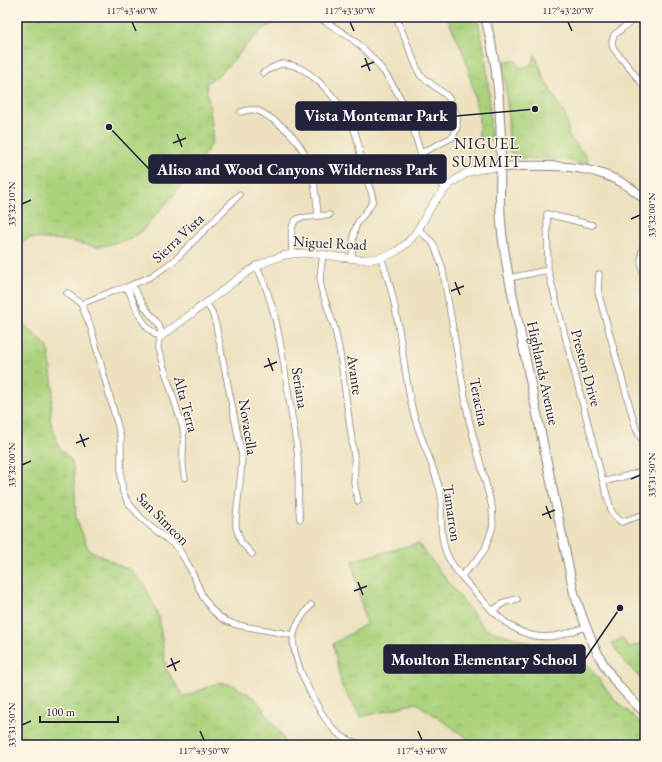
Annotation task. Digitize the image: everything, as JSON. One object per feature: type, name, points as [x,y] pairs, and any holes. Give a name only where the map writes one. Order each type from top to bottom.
[{"type":"main road","name":"Highlands Avenue","points":[[485,17],[489,31],[500,119],[500,200],[502,236],[509,278],[574,593],[586,627],[606,670],[623,692],[645,712]]},
{"type":"main road","name":"Niguel Road","points":[[501,167],[537,165],[589,170],[615,179],[630,188],[645,200]]},
{"type":"street","points":[[396,17],[420,75],[447,96],[453,105],[457,116],[457,128],[453,137],[421,153]]},
{"type":"street","points":[[645,25],[637,17],[614,36],[612,41],[613,48],[645,88]]},
{"type":"street","points":[[319,18],[352,39],[372,57],[381,68],[392,84],[408,114],[421,153],[430,172],[446,189]]},
{"type":"street","points":[[263,74],[275,66],[283,64],[292,65],[305,72],[323,86],[341,106],[356,134],[364,173],[373,200],[368,210],[357,223],[354,230],[352,258]]},
{"type":"street","points":[[241,112],[251,109],[262,112],[284,127],[292,135],[306,156],[312,172],[316,186],[318,216]]},
{"type":"street","name":"Niguel Road","points":[[160,337],[256,265],[292,253],[312,253],[368,260],[381,258],[403,247],[419,230],[439,196],[459,178],[477,170],[501,167]]},
{"type":"street","name":"Sierra Vista","points":[[81,304],[130,286],[152,276],[175,260],[239,195]]},
{"type":"street","name":"Preston Drive","points":[[592,225],[547,214],[548,270],[612,513],[621,522],[645,514]]},
{"type":"street","points":[[292,253],[293,224],[295,220],[299,218],[329,215]]},
{"type":"street","name":"Teracina","points":[[419,230],[433,243],[442,266],[469,420],[492,507],[493,526],[485,549],[476,561],[461,576]]},
{"type":"street","points":[[645,243],[641,249],[640,260],[645,282]]},
{"type":"street","name":"Avante","points":[[323,255],[320,276],[321,288],[335,329],[340,354],[355,463],[354,482],[358,501]]},
{"type":"street","name":"Tamarron","points":[[381,258],[389,278],[394,299],[411,404],[441,496],[442,536],[445,551],[461,576],[492,612],[513,628],[536,636],[559,635],[586,627]]},
{"type":"street","name":"Seriana","points":[[256,265],[265,283],[280,343],[298,457],[299,483],[297,502],[300,519]]},
{"type":"street","points":[[509,278],[548,270]]},
{"type":"street","points":[[599,274],[598,292],[636,429],[645,444]]},
{"type":"street","points":[[130,286],[144,323],[153,334],[160,337]]},
{"type":"street","name":"Alta Terra","points":[[130,286],[160,328],[158,349],[183,428],[183,462],[185,478]]},
{"type":"street","name":"San Simeon","points":[[67,293],[81,304],[91,328],[120,438],[121,478],[123,492],[127,501],[142,519],[178,548],[190,568],[203,597],[212,610],[220,617],[237,625],[293,635]]},
{"type":"street","name":"Novacella","points":[[206,303],[212,312],[216,325],[242,456],[236,527],[241,542],[252,554]]},
{"type":"street","points":[[603,482],[645,471]]},
{"type":"street","points":[[492,612],[504,602],[517,599]]},
{"type":"street","points":[[310,605],[300,620],[293,635],[297,663],[322,715],[330,726],[340,736],[363,745]]},
{"type":"green space","points":[[17,17],[274,17],[273,24],[262,29],[221,73],[206,83],[213,131],[212,143],[184,183],[141,232],[130,239],[98,247],[63,240],[29,238],[17,247]]},
{"type":"green space","points":[[447,17],[477,17],[485,54],[489,91],[491,140],[479,138],[479,117],[466,59]]},
{"type":"green space","points":[[535,54],[545,81],[565,115],[568,135],[586,156],[588,165],[561,159],[516,158],[509,151],[508,111],[503,62],[515,60],[520,68],[529,66]]},
{"type":"green space","points":[[17,318],[48,347],[53,388],[50,420],[58,446],[71,460],[74,472],[76,517],[88,549],[118,565],[131,570],[145,586],[159,618],[166,669],[184,697],[220,682],[233,685],[255,698],[284,739],[285,745],[17,745]]},
{"type":"green space","points":[[418,543],[485,629],[535,644],[576,650],[614,699],[645,727],[645,745],[472,745],[470,740],[417,703],[361,717],[342,687],[333,644],[366,624],[352,561]]},
{"type":"green space","points":[[622,637],[628,648],[645,642],[645,683],[623,660],[612,643]]},
{"type":"place","name":"Vista Montemar Park","points":[[535,109]]},
{"type":"place","name":"Aliso and Wood Canyons Wilderness Park","points":[[109,127]]},
{"type":"place","name":"Moulton Elementary School","points":[[620,608]]},
{"type":"district","name":"NIGUEL SUMMIT","points":[[487,152]]}]
